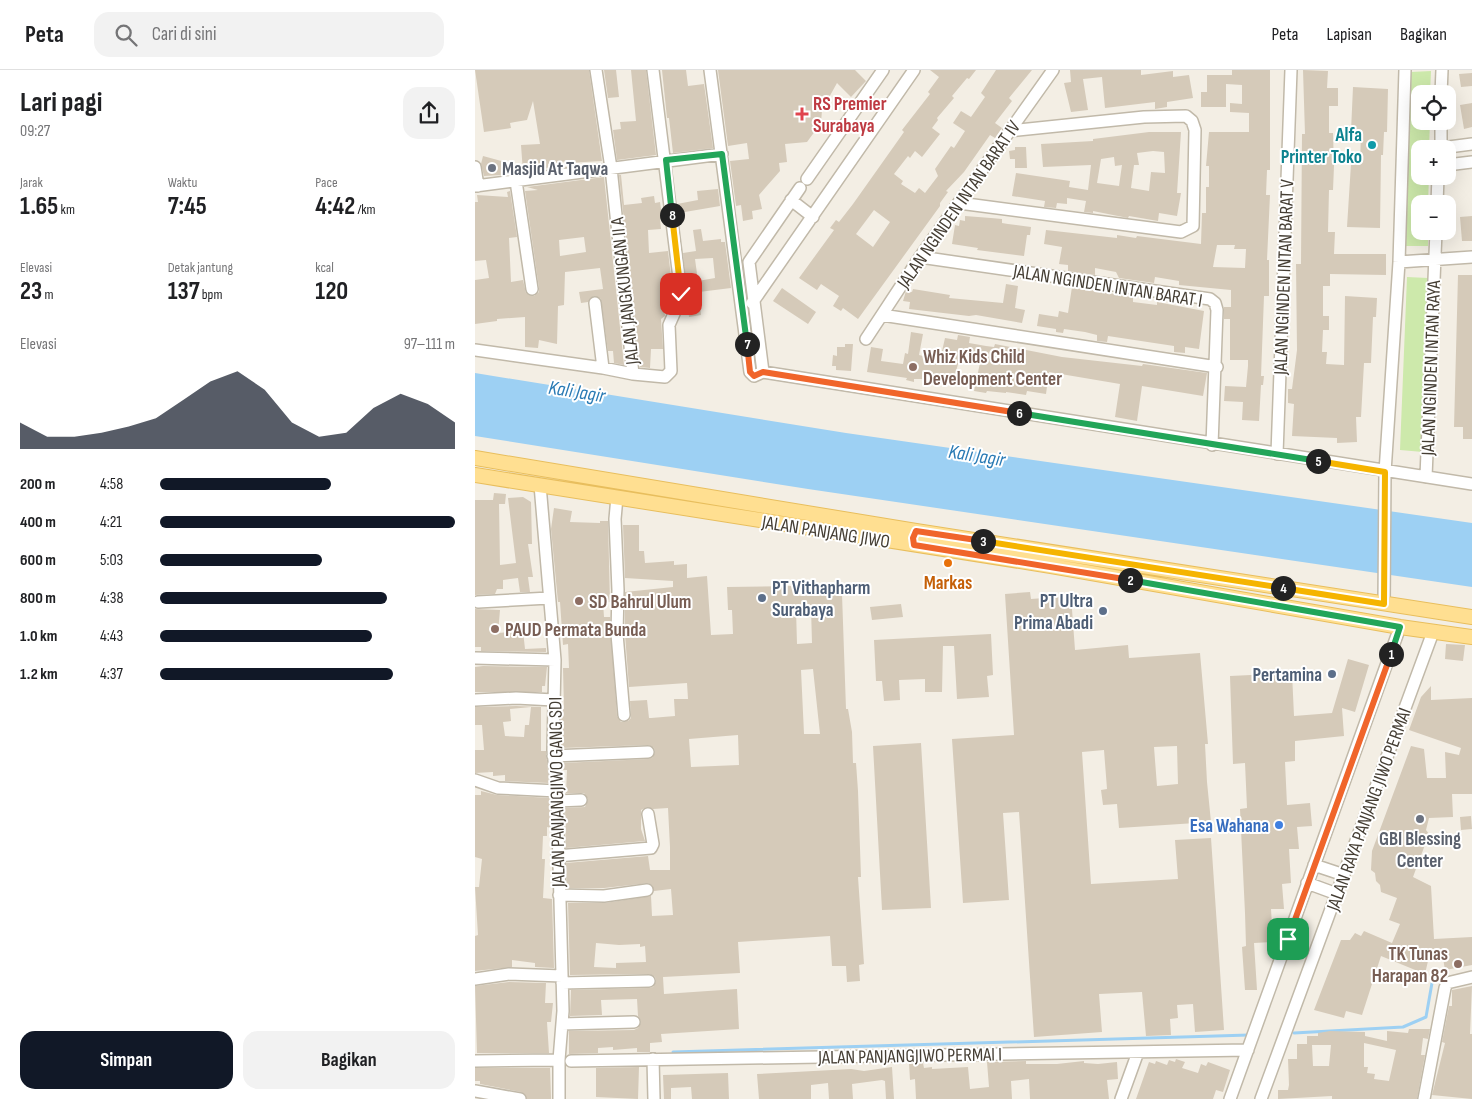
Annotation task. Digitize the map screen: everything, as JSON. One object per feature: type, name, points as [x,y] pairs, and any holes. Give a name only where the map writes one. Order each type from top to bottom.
[{"type":"main road","name":"JALAN PANJANG JIWO","points":[[475,458],[890,533],[914,545],[1051,566],[1400,627],[1472,637]]},
{"type":"main road","name":"JALAN PANJANG JIWO","points":[[475,475],[617,497],[890,533],[916,531],[1472,617]]},
{"type":"main road","points":[[914,545],[913,538],[916,531]]},
{"type":"street","name":"JALAN JANGKUNGAN II A","points":[[475,350],[633,374],[611,168],[596,70]]},
{"type":"street","points":[[633,374],[665,377],[671,371],[669,325],[671,315],[680,300],[681,294],[666,160],[653,70]]},
{"type":"street","points":[[710,70],[750,372],[754,376],[763,372],[1212,445],[1472,484]]},
{"type":"street","points":[[763,372],[752,303],[749,262],[883,70]]},
{"type":"street","points":[[752,303],[914,70]]},
{"type":"street","name":"JALAN NGINDEN INTAN BARAT IV","points":[[866,339],[920,257],[1053,70]]},
{"type":"street","name":"JALAN NGINDEN INTAN BARAT V","points":[[1277,454],[1291,70]]},
{"type":"street","name":"JALAN NGINDEN INTAN RAYA","points":[[1384,604],[1385,472],[1399,262],[1405,70]]},
{"type":"street","points":[[1441,85],[1442,70]]},
{"type":"street","points":[[959,203],[1181,232],[1191,229],[1193,225],[1195,130],[1192,121],[1186,116],[1175,114],[1009,131]]},
{"type":"street","points":[[1456,146],[1472,144]]},
{"type":"street","points":[[475,167],[476,186],[722,154]]},
{"type":"street","points":[[1456,164],[1472,162]]},
{"type":"street","points":[[516,181],[532,289]]},
{"type":"street","points":[[791,200],[813,217]]},
{"type":"street","name":"JALAN NGINDEN INTAN RAYA","points":[[1426,477],[1435,240]]},
{"type":"street","name":"JALAN NGINDEN INTAN BARAT I","points":[[920,257],[1210,299],[1217,310],[1217,367],[1212,445]]},
{"type":"street","points":[[1434,260],[1472,257]]},
{"type":"street","name":"JALAN NGINDEN INTAN RAYA","points":[[1399,262],[1434,260]]},
{"type":"street","points":[[595,303],[603,368]]},
{"type":"street","points":[[882,315],[1217,367]]},
{"type":"street","name":"JALAN PANJANGJIWO GANG SDI","points":[[540,485],[555,660],[553,756],[557,796],[557,856],[562,980],[559,1099]]},
{"type":"street","points":[[617,497],[615,519],[618,590],[617,634],[624,715]]},
{"type":"street","points":[[478,602],[549,598]]},
{"type":"street","name":"JALAN RAYA PANJANG JIWO PERMAI","points":[[1230,1099],[1400,627]]},
{"type":"street","name":"JALAN RAYA PANJANG JIWO PERMAI","points":[[1261,1099],[1433,632]]},
{"type":"street","points":[[475,658],[555,660]]},
{"type":"street","points":[[475,700],[516,698],[554,700]]},
{"type":"street","points":[[553,756],[648,752]]},
{"type":"street","points":[[475,780],[498,788],[581,800]]},
{"type":"street","points":[[557,856],[651,848],[653,844],[648,814]]},
{"type":"street","points":[[1314,865],[1344,875]]},
{"type":"street","points":[[1307,883],[1337,894]]},
{"type":"street","points":[[559,895],[604,896],[647,890]]},
{"type":"street","points":[[475,979],[509,974],[562,980],[649,981]]},
{"type":"street","points":[[1424,1099],[1445,988],[1450,982],[1472,977]]},
{"type":"street","points":[[562,1024],[634,1022]]},
{"type":"street","name":"JALAN PANJANGJIWO PERMAI I","points":[[571,1061],[1248,1050]]},
{"type":"street","points":[[1121,1099],[1138,1052]]},
{"type":"street","points":[[653,1059],[654,1099]]},
{"type":"street","points":[[475,1060],[559,1060]]},
{"type":"street","points":[[475,1091],[520,1099]]},
{"type":"green space","points":[[1431,71],[1430,85],[1411,85],[1411,130],[1430,130],[1429,140],[1411,140],[1411,185],[1429,185],[1428,195],[1411,195],[1411,240],[1428,240],[1428,246],[1404,246],[1411,72]]},
{"type":"green space","points":[[1407,277],[1428,278],[1423,452],[1400,450]]},
{"type":"water","name":"Kali Jagir","points":[[475,373],[846,433],[1472,523],[1472,587],[808,489],[475,436]]},
{"type":"building","points":[[475,70],[589,70],[602,161],[568,163],[568,161],[548,164],[549,168],[523,172],[521,145],[540,144],[533,101],[527,120],[510,123],[511,128],[484,132]]},
{"type":"building","points":[[604,70],[616,70],[619,97],[608,98]]},
{"type":"building","points":[[631,70],[646,70],[656,155],[617,160],[613,130],[621,129],[620,122],[636,121]]},
{"type":"building","points":[[662,70],[686,70],[688,86],[704,84],[713,148],[673,153]]},
{"type":"building","points":[[718,70],[855,70],[866,81],[851,97],[837,83],[822,110],[821,123],[807,142],[785,144],[787,162],[779,163],[780,171],[759,195],[762,209],[752,211],[753,219],[743,221],[741,205],[736,206],[730,161],[749,159],[747,143],[728,146]]},
{"type":"building","points":[[930,70],[976,70],[952,96],[954,98],[937,118],[938,120],[932,128],[940,134],[922,157],[915,151],[910,158],[908,156],[894,174],[903,181],[901,184],[915,193],[919,188],[925,193],[938,176],[935,169],[951,146],[954,148],[965,131],[953,123],[961,111],[971,117],[985,97],[981,93],[996,70],[1032,70],[1009,98],[1012,101],[995,123],[1002,128],[995,138],[990,135],[964,172],[946,191],[948,192],[940,206],[858,319],[843,308],[841,311],[833,306],[839,296],[821,284],[817,290],[799,278],[834,230],[830,228],[836,220],[839,222],[853,204],[904,132],[902,130],[930,94],[928,92],[939,77]],"holes":[[[874,210],[890,222],[873,247],[856,234]]]},
{"type":"building","points":[[1070,70],[1141,70],[1141,75],[1173,71],[1173,77],[1189,75],[1193,98],[1167,102],[1167,107],[1155,109],[1155,102],[1105,108],[1102,77],[1083,79],[1088,110],[1071,112],[1064,83],[1071,82]]},
{"type":"building","points":[[1232,70],[1270,70],[1270,170],[1267,170],[1266,195],[1270,195],[1267,260],[1269,260],[1269,296],[1264,296],[1261,376],[1264,376],[1263,385],[1261,385],[1259,421],[1242,420],[1243,402],[1224,401],[1225,386],[1246,387],[1248,366],[1248,360],[1230,360],[1230,319],[1224,319],[1224,307],[1231,307],[1231,290],[1179,285],[1179,281],[1155,277],[1154,283],[1119,278],[1116,272],[1095,268],[1095,275],[1068,271],[1068,265],[1059,264],[1062,247],[1044,244],[1046,230],[1117,238],[1117,235],[1136,238],[1137,236],[1201,244],[1202,213],[1206,213],[1206,187],[1209,187],[1209,166],[1206,166],[1209,132],[1249,132],[1249,113],[1230,112],[1230,103],[1242,104],[1242,85],[1226,84],[1226,107],[1201,107],[1201,92],[1207,92],[1207,75],[1232,75]],"holes":[[[1217,245],[1235,245],[1234,249],[1246,249],[1245,268],[1213,267]]]},
{"type":"building","points":[[1303,70],[1328,71],[1327,88],[1338,88],[1338,106],[1329,106],[1329,133],[1333,133],[1334,166],[1333,190],[1329,190],[1328,232],[1335,232],[1334,254],[1386,254],[1386,275],[1330,274],[1330,286],[1323,286],[1323,316],[1329,316],[1329,330],[1323,330],[1322,352],[1327,352],[1326,364],[1344,365],[1345,296],[1377,298],[1376,317],[1373,317],[1371,363],[1364,363],[1361,417],[1356,417],[1357,442],[1337,443],[1337,438],[1292,436],[1294,404],[1288,403],[1288,389],[1292,389],[1297,350],[1296,264],[1301,264],[1302,134],[1305,134]]},
{"type":"building","points":[[1472,73],[1472,86],[1461,87],[1459,74]]},
{"type":"building","points":[[1353,87],[1388,89],[1387,132],[1384,132],[1383,155],[1381,155],[1380,228],[1347,227],[1351,164],[1360,165],[1361,131],[1351,131]]},
{"type":"building","points":[[1472,103],[1472,127],[1464,129],[1460,105]]},
{"type":"building","points":[[1149,132],[1181,132],[1177,193],[1181,193],[1177,216],[1159,213],[1158,221],[1129,216],[1128,218],[1093,211],[1093,213],[1084,212],[1086,201],[1067,198],[1067,204],[1057,203],[1056,208],[1044,207],[1045,201],[1012,196],[1016,173],[1070,181],[1069,187],[1088,190],[1091,165],[1043,167],[1041,144],[1093,141],[1093,139]],"holes":[[[1164,152],[1165,173],[1151,172],[1149,191],[1131,188],[1134,165],[1139,165],[1137,153]],[[1114,157],[1115,166],[1122,165],[1119,186],[1097,183],[1101,159]]]},
{"type":"building","points":[[1015,147],[1026,147],[1027,168],[1015,168],[1015,159],[1010,159],[1009,151],[1015,150]]},
{"type":"building","name":"Masjid At Taqwa","points":[[483,156],[505,162],[501,175],[484,176],[481,164]]},
{"type":"building","points":[[619,175],[621,175],[624,205],[642,203],[641,198],[654,196],[655,203],[660,202],[661,209],[663,209],[664,218],[660,219],[661,229],[648,230],[649,253],[668,251],[673,294],[672,299],[663,300],[665,316],[661,319],[663,349],[651,349],[650,368],[640,367]]},
{"type":"building","points":[[604,177],[624,365],[614,363],[613,351],[608,351],[601,299],[594,296],[588,302],[581,303],[579,292],[603,289],[600,268],[565,272],[564,305],[558,306],[557,344],[539,340],[538,348],[525,347],[525,317],[497,319],[497,321],[475,324],[475,280],[489,278],[486,260],[475,261],[475,202],[478,202],[477,195],[508,197],[507,192],[510,191],[517,237],[509,238],[511,282],[523,280],[526,293],[534,296],[539,292],[525,191],[538,190],[527,187]],"holes":[[[584,237],[586,252],[560,256],[559,240]]]},
{"type":"building","points":[[718,189],[720,206],[679,213],[677,204],[698,200],[697,191]]},
{"type":"building","points":[[965,216],[1002,219],[1002,223],[1031,227],[1030,235],[1027,235],[1024,256],[977,250],[978,248],[952,244],[955,225],[959,226],[960,220],[965,221]]},
{"type":"building","points":[[1472,216],[1472,241],[1462,241],[1460,217]]},
{"type":"building","points":[[701,229],[703,241],[721,239],[721,242],[725,242],[731,288],[699,292],[701,315],[689,317],[683,253],[696,251],[693,230]],"holes":[[[713,258],[715,278],[698,281],[695,259]]]},
{"type":"building","points":[[1458,275],[1472,275],[1472,439],[1463,439],[1463,427],[1454,427]]},
{"type":"building","points":[[1006,284],[1018,286],[1015,308],[1025,310],[1022,323],[976,315],[969,316],[909,309],[910,302],[903,301],[906,291],[912,292],[913,289],[950,295],[949,298],[1003,303]]},
{"type":"building","points":[[1072,287],[1133,297],[1133,302],[1157,305],[1157,302],[1204,311],[1199,349],[1185,347],[1185,353],[1174,352],[1174,346],[1108,336],[1107,342],[1097,341],[1097,335],[1085,332],[1064,329],[1063,333],[1056,332],[1056,329],[1037,326],[1039,314],[1058,317],[1059,311],[1068,313]]},
{"type":"building","points":[[782,288],[816,312],[808,324],[773,301]]},
{"type":"building","points":[[911,332],[923,334],[919,355],[940,360],[945,338],[957,340],[958,335],[970,337],[969,343],[986,346],[994,347],[995,344],[1062,357],[1142,366],[1143,364],[1207,373],[1203,396],[1142,386],[1137,421],[1115,417],[1120,384],[1049,372],[1046,394],[1027,391],[1026,395],[974,391],[980,363],[977,362],[978,360],[960,357],[953,382],[934,378],[933,381],[914,379],[914,382],[906,380],[907,378],[867,372],[871,347],[883,349],[881,361],[903,364],[905,353],[908,354]]},
{"type":"building","points":[[845,344],[853,344],[851,371],[836,370],[836,366],[832,366],[833,355],[837,356],[837,347],[845,347]]},
{"type":"building","points":[[494,493],[506,494],[505,504],[499,504],[500,565],[516,563],[508,498],[523,497],[531,502],[532,544],[528,544],[533,577],[528,577],[530,592],[520,592],[518,578],[503,580],[503,589],[497,589],[495,594],[475,595],[475,500],[493,500]]},
{"type":"building","points":[[554,508],[572,511],[570,522],[600,523],[600,521],[608,521],[610,602],[603,603],[604,617],[610,617],[617,716],[621,722],[628,721],[631,718],[630,701],[647,700],[649,718],[651,718],[675,716],[674,699],[688,699],[687,683],[629,687],[625,634],[625,592],[673,587],[673,581],[625,578],[623,525],[639,525],[639,551],[644,551],[645,563],[674,561],[674,565],[687,564],[687,578],[707,576],[711,635],[733,634],[732,610],[728,610],[727,587],[796,586],[796,596],[842,594],[846,709],[848,709],[852,732],[853,763],[856,763],[858,791],[861,877],[858,877],[864,964],[859,965],[860,981],[847,982],[846,966],[832,966],[830,936],[738,942],[740,973],[663,977],[664,994],[737,989],[739,1029],[661,1034],[662,1042],[650,1043],[650,1052],[637,1052],[637,1048],[613,1050],[613,1047],[598,1048],[598,1053],[569,1054],[569,1031],[634,1030],[638,1028],[641,1022],[638,1016],[637,999],[601,1000],[602,1015],[570,1016],[571,990],[649,988],[653,987],[656,981],[655,977],[649,974],[570,975],[568,903],[605,903],[651,896],[652,916],[673,915],[671,889],[654,891],[649,883],[604,888],[567,888],[566,863],[648,856],[650,870],[670,870],[670,847],[668,808],[653,809],[647,807],[641,810],[641,829],[645,841],[566,848],[565,808],[585,807],[588,799],[584,793],[566,793],[567,770],[562,770],[562,763],[648,759],[652,758],[655,752],[654,748],[648,745],[561,748],[561,709],[564,709],[563,668],[569,668],[568,644],[563,645],[551,529]],"holes":[[[811,608],[812,643],[797,644],[796,609]],[[813,669],[820,734],[804,734],[801,670]],[[738,735],[739,765],[691,767],[689,739]],[[596,943],[640,944],[640,947],[645,946],[646,962],[616,963],[616,968],[594,967]]]},
{"type":"building","points":[[1030,592],[1031,599],[1071,596],[1075,650],[1128,645],[1129,658],[1200,653],[1208,744],[1205,744],[1211,822],[1119,828],[1117,804],[1103,805],[1101,790],[1107,789],[1104,750],[1082,752],[1091,884],[1178,879],[1175,840],[1211,838],[1224,1030],[1195,1032],[1193,1004],[1177,1005],[1178,1018],[1170,1019],[1171,1035],[1146,1036],[1142,992],[1099,994],[1102,1032],[1034,1037],[1019,812],[1003,813],[1009,900],[963,903],[952,739],[1014,735],[1005,594]],"holes":[[[1177,746],[1178,784],[1157,786],[1154,747]]]},
{"type":"building","points":[[901,604],[903,617],[872,620],[870,607]]},
{"type":"building","points":[[475,609],[500,610],[498,633],[523,631],[525,649],[546,648],[546,652],[481,651],[481,647],[475,647]]},
{"type":"building","points":[[991,634],[993,675],[987,676],[989,697],[957,699],[954,646],[943,646],[942,692],[925,692],[925,679],[899,680],[900,700],[884,701],[882,681],[876,681],[874,640]]},
{"type":"building","points":[[1446,644],[1465,645],[1463,661],[1445,659]]},
{"type":"building","points":[[1348,659],[1369,665],[1355,712],[1342,708],[1344,736],[1295,741],[1295,761],[1285,762],[1287,805],[1310,803],[1312,826],[1297,827],[1299,849],[1289,849],[1291,883],[1282,884],[1284,909],[1271,909],[1273,942],[1254,943],[1257,990],[1245,990],[1242,947],[1246,946],[1240,809],[1247,808],[1245,763],[1233,764],[1230,676],[1292,673],[1294,716],[1332,713]]},
{"type":"building","points":[[475,667],[547,667],[545,686],[542,686],[542,692],[475,692]]},
{"type":"building","points":[[1431,686],[1431,700],[1472,698],[1472,794],[1452,794],[1453,817],[1429,818],[1426,830],[1429,834],[1413,877],[1431,886],[1434,939],[1472,937],[1472,965],[1445,970],[1443,958],[1428,961],[1425,974],[1381,956],[1362,1015],[1346,1011],[1344,1018],[1314,1010],[1341,940],[1350,940],[1355,933],[1361,936],[1364,931],[1392,943],[1400,924],[1389,920],[1397,898],[1381,892],[1375,873],[1371,870],[1372,851],[1411,746],[1424,749],[1427,778],[1446,778],[1445,752],[1459,755],[1461,748],[1409,730],[1421,697]]},
{"type":"building","points":[[516,706],[541,707],[541,751],[546,751],[549,783],[505,781],[505,775],[493,776],[493,772],[475,773],[475,750],[484,750],[482,725],[475,725],[475,707]],"holes":[[[531,707],[529,725],[525,725],[524,737],[505,736],[503,722],[511,721],[510,709]]]},
{"type":"building","points":[[921,743],[931,908],[882,910],[873,746]]},
{"type":"building","points":[[481,791],[497,795],[550,798],[551,828],[547,827],[547,836],[543,836],[542,859],[545,859],[543,898],[552,899],[554,968],[535,967],[535,963],[512,960],[512,967],[475,971],[475,936],[478,935],[475,887],[479,887],[482,859],[475,857],[475,795],[481,795]]},
{"type":"building","points":[[1471,816],[1472,829],[1461,830],[1460,817]]},
{"type":"building","points":[[509,982],[546,983],[545,1003],[553,1003],[551,1022],[547,1022],[549,1053],[477,1053],[475,986]]},
{"type":"building","points":[[1472,986],[1470,1034],[1472,1034],[1472,1099],[1432,1095],[1445,1043],[1442,1042],[1449,1006],[1452,1006],[1452,990]]},
{"type":"building","points":[[1409,1029],[1430,1029],[1428,1039],[1423,1038],[1421,1055],[1425,1055],[1417,1099],[1332,1099],[1332,1096],[1278,1099],[1278,1090],[1288,1090],[1288,1059],[1297,1059],[1297,1044],[1307,1044],[1307,1036],[1318,1036],[1318,1033],[1330,1031],[1365,1032],[1365,1036],[1387,1041],[1387,1031],[1408,1033]],"holes":[[[1364,1043],[1396,1050],[1389,1081],[1374,1079],[1375,1074],[1367,1073],[1368,1067],[1364,1067]],[[1312,1045],[1331,1045],[1329,1066],[1313,1066]]]},
{"type":"building","points":[[1176,1059],[1185,1062],[1182,1068],[1198,1073],[1201,1064],[1206,1066],[1208,1062],[1230,1070],[1223,1092],[1216,1090],[1213,1099],[1136,1099],[1149,1062],[1155,1064],[1156,1061],[1167,1065],[1169,1060],[1175,1062]]},
{"type":"building","points":[[1026,1061],[1026,1064],[1057,1064],[1084,1061],[1084,1063],[1098,1064],[1117,1062],[1118,1079],[1107,1080],[1109,1099],[1030,1099],[1029,1079],[1011,1081],[1012,1099],[916,1099],[915,1079],[910,1080],[909,1063],[923,1063],[924,1068],[932,1067],[932,1069],[968,1067],[970,1089],[989,1087],[987,1062]]},
{"type":"building","points":[[639,1067],[638,1099],[596,1097],[596,1068]]},
{"type":"building","points":[[892,1067],[894,1099],[886,1099],[885,1081],[882,1080],[852,1084],[853,1099],[829,1099],[828,1083],[811,1085],[811,1099],[759,1099],[757,1074],[851,1069],[864,1071]]},
{"type":"building","points":[[475,1068],[550,1068],[551,1099],[527,1099],[521,1092],[480,1084],[480,1081],[475,1081]]},
{"type":"building","points":[[728,1073],[729,1099],[692,1099],[691,1087],[671,1088],[671,1099],[664,1099],[663,1075]]},
{"type":"waterway","points":[[1294,1033],[1403,1027],[1426,1017],[1432,983]]},
{"type":"waterway","points":[[673,1052],[1249,1035]]},
{"type":"place","name":"RS Premier Surabaya","points":[[802,114]]},
{"type":"place","name":"Alfa Printer Toko","points":[[1372,145]]},
{"type":"place","name":"Masjid At Taqwa","points":[[492,168]]},
{"type":"place","name":"Whiz Kids Child Development Center","points":[[913,367]]},
{"type":"place","name":"Markas","points":[[948,563]]},
{"type":"place","name":"PT Vithapharm Surabaya","points":[[762,598]]},
{"type":"place","name":"SD Bahrul Ulum","points":[[579,601]]},
{"type":"place","name":"PT Ultra Prima Abadi","points":[[1103,611]]},
{"type":"place","name":"PAUD Permata Bunda","points":[[495,629]]},
{"type":"place","name":"Pertamina","points":[[1332,674]]},
{"type":"place","name":"GBI Blessing Center","points":[[1420,819]]},
{"type":"place","name":"Esa Wahana","points":[[1279,825]]},
{"type":"place","name":"TK Tunas Harapan 82","points":[[1458,964]]},
{"type":"route","points":[[681,294],[666,160],[722,154],[750,372],[754,376],[763,372],[1385,472],[1384,604],[916,531],[913,536],[914,545],[1051,566],[1400,627],[1288,939]]}]
